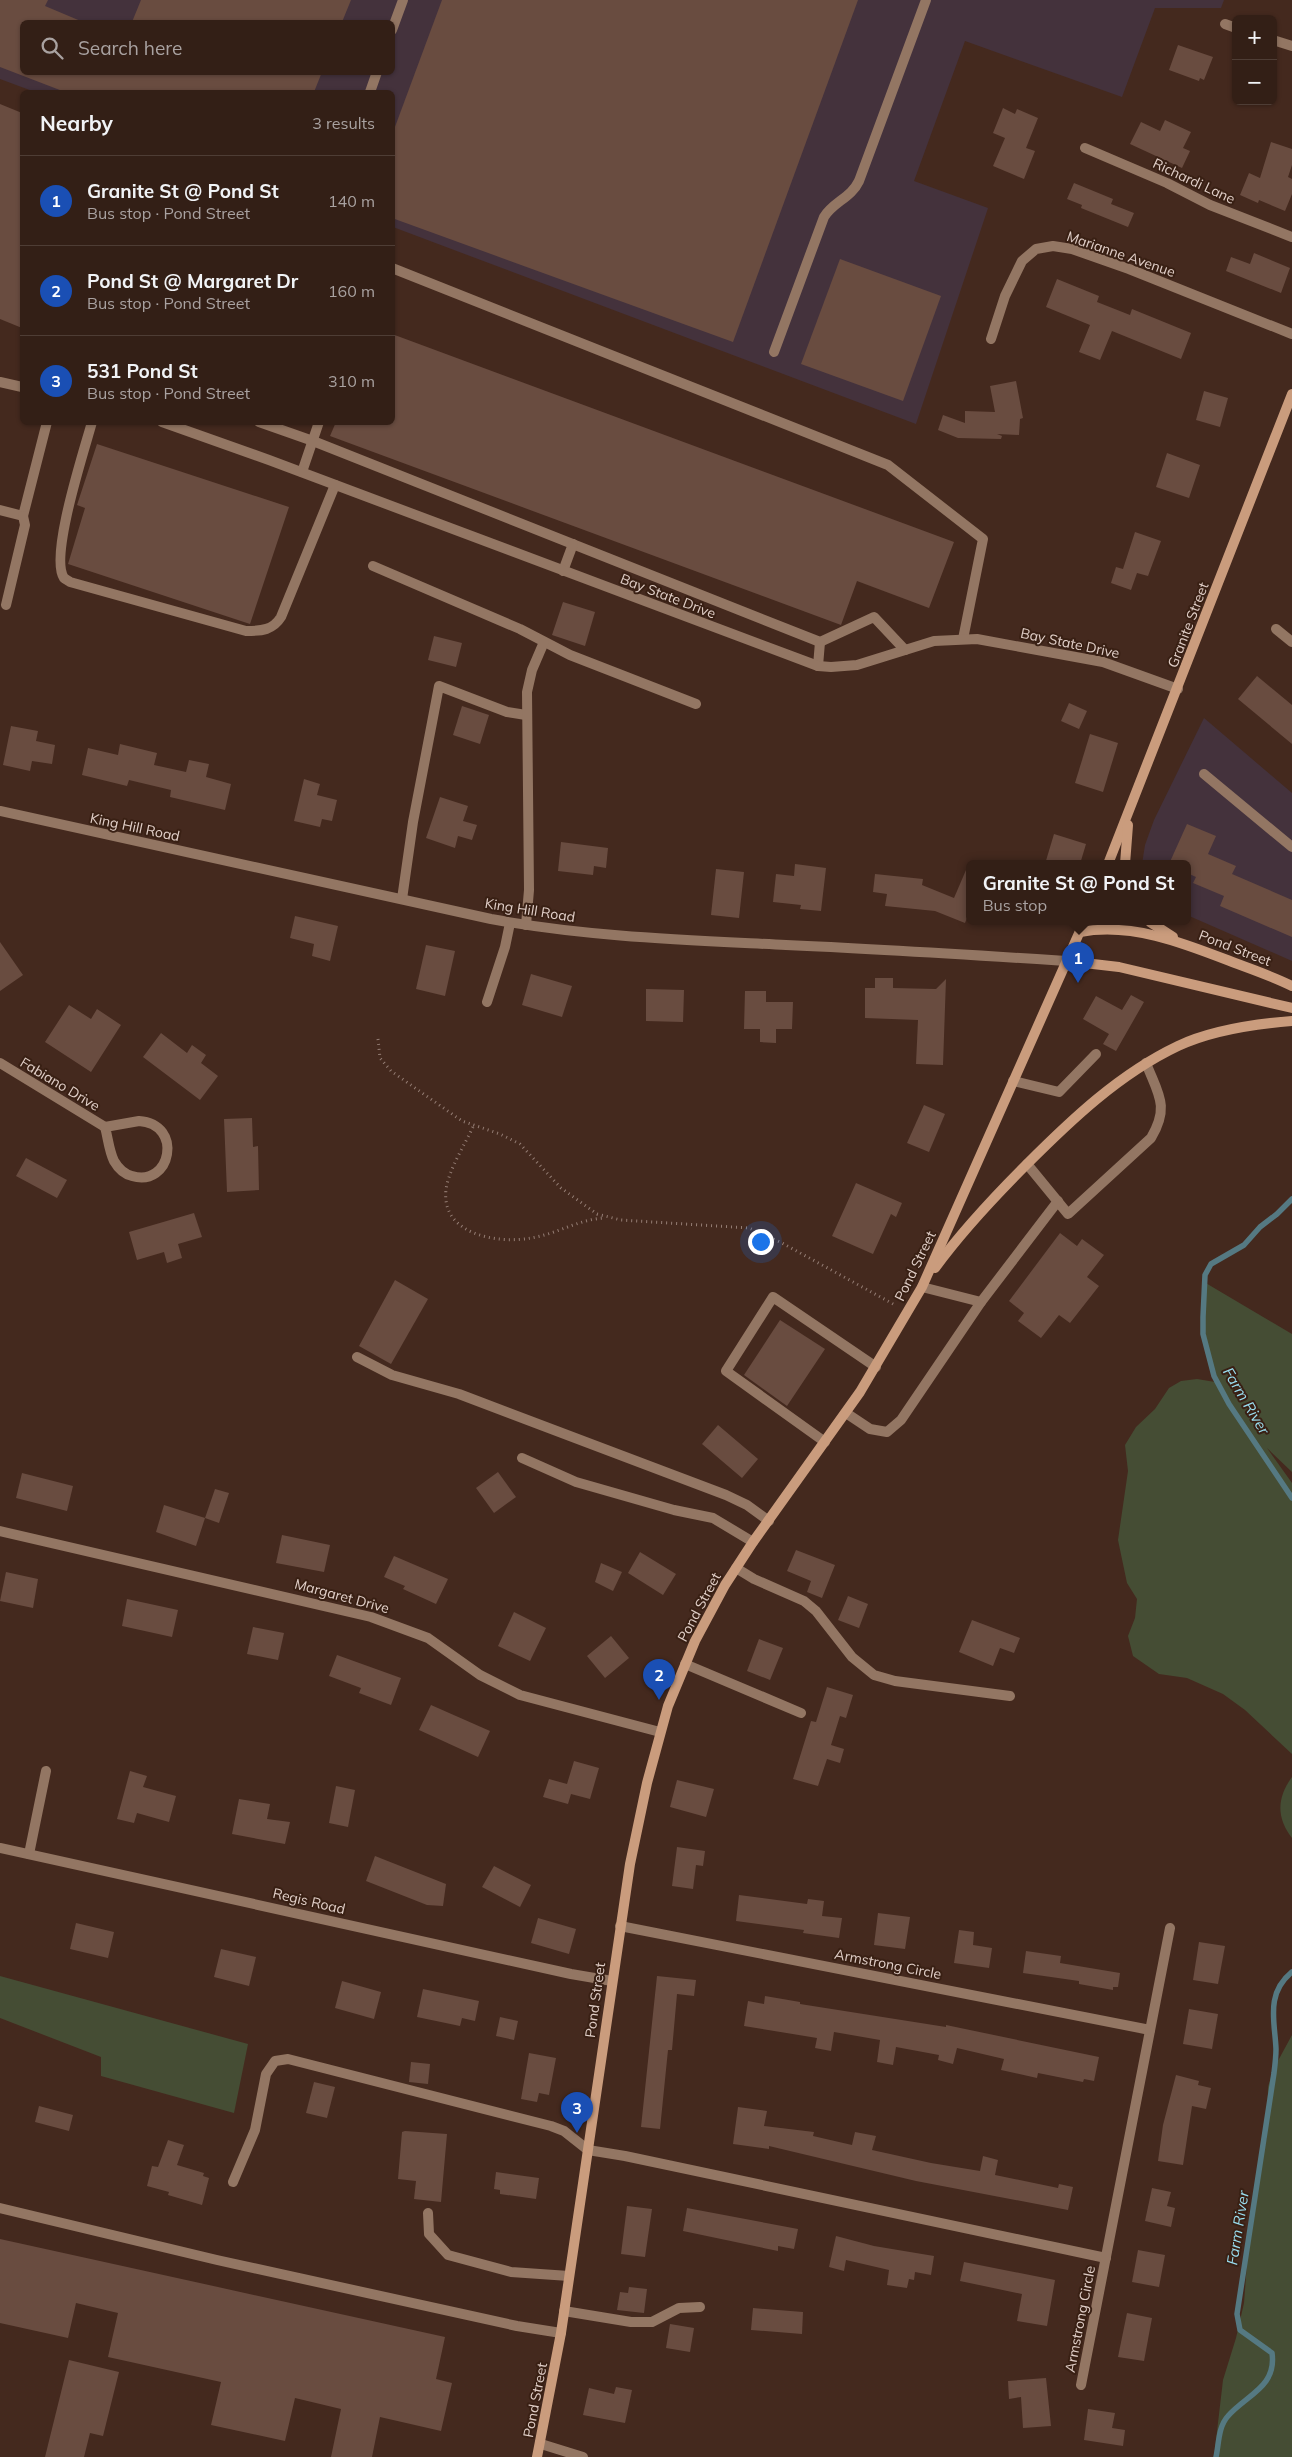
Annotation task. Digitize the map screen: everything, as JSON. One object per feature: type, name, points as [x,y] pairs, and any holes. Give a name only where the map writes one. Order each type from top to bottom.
[{"type":"main road","name":"Granite Street","points":[[1110,860],[1292,394]]},
{"type":"main road","points":[[1125,860],[1126,836],[1132,803]]},
{"type":"main road","points":[[1080,932],[1083,925]]},
{"type":"main road","points":[[1154,925],[1168,935],[1187,944]]},
{"type":"main road","name":"Pond Street","points":[[537,2457],[561,2333],[620,1926],[641,1809],[660,1732],[685,1664],[704,1622],[753,1542],[846,1413],[876,1367],[922,1287],[1080,932],[1102,929],[1132,931],[1187,944],[1292,986]]},
{"type":"main road","points":[[1067,961],[1119,968],[1292,1008]]},
{"type":"main road","points":[[922,1287],[978,1216],[1027,1164],[1078,1115],[1146,1063],[1178,1046],[1204,1037],[1255,1026],[1292,1021]]},
{"type":"street","points":[[395,22],[403,0]]},
{"type":"street","points":[[774,352],[824,217],[832,207],[848,197],[859,182],[926,0]]},
{"type":"street","points":[[1225,24],[1232,27]]},
{"type":"street","points":[[1277,41],[1292,46]]},
{"type":"street","points":[[371,90],[376,75]]},
{"type":"street","name":"Richardi Lane","points":[[1085,148],[1167,183],[1210,205],[1292,237]]},
{"type":"street","name":"Marianne Avenue","points":[[992,338],[1002,303],[1022,261],[1036,249],[1053,246],[1072,249],[1129,269],[1292,334]]},
{"type":"street","points":[[395,269],[888,465],[983,539],[963,639]]},
{"type":"street","points":[[0,382],[20,387]]},
{"type":"street","points":[[6,605],[25,525],[23,516],[46,425]]},
{"type":"street","points":[[91,425],[71,496],[62,544],[61,571],[64,578],[70,582],[246,631],[266,630],[275,626],[281,616],[335,485]]},
{"type":"street","name":"Bay State Drive","points":[[170,425],[302,472],[818,666],[856,665],[934,641],[963,639],[990,641],[1103,662],[1178,689]]},
{"type":"street","points":[[268,425],[313,441],[820,642],[874,616],[905,650]]},
{"type":"street","points":[[302,472],[318,425]]},
{"type":"street","points":[[0,510],[23,516]]},
{"type":"street","points":[[563,570],[574,544]]},
{"type":"street","points":[[373,566],[520,629],[570,655],[696,704]]},
{"type":"street","points":[[1276,629],[1292,642]]},
{"type":"street","points":[[526,925],[529,890],[526,715],[529,682],[544,642]]},
{"type":"street","points":[[818,666],[820,642]]},
{"type":"street","points":[[402,899],[415,813],[439,686],[507,712],[526,715]]},
{"type":"street","points":[[1204,774],[1292,847]]},
{"type":"street","name":"King Hill Road","points":[[0,811],[510,923],[666,939],[934,952],[1067,961]]},
{"type":"street","points":[[487,1002],[505,947],[510,923]]},
{"type":"street","points":[[1013,1081],[1059,1092],[1096,1054]]},
{"type":"street","name":"Fabiano Drive","points":[[0,1063],[105,1128]]},
{"type":"street","points":[[1027,1164],[1068,1214],[1151,1138],[1160,1123],[1162,1110],[1160,1095],[1146,1063]]},
{"type":"street","points":[[138,1121],[153,1124],[161,1131],[167,1144],[165,1162],[156,1172],[148,1176],[138,1177],[124,1173],[114,1162],[105,1128],[138,1121]]},
{"type":"street","points":[[846,1413],[870,1429],[887,1432],[901,1420],[981,1302],[1058,1202]]},
{"type":"street","points":[[922,1287],[981,1302]]},
{"type":"street","points":[[825,1442],[726,1371],[773,1297],[876,1367]]},
{"type":"street","points":[[357,1357],[392,1374],[459,1394],[726,1495],[747,1505],[768,1521]]},
{"type":"street","points":[[522,1458],[576,1482],[674,1510],[713,1518],[753,1542]]},
{"type":"street","name":"Margaret Drive","points":[[0,1532],[371,1617],[428,1638],[480,1675],[520,1695],[660,1732]]},
{"type":"street","points":[[736,1568],[754,1580],[797,1597],[810,1606],[852,1657],[874,1675],[895,1681],[1010,1696]]},
{"type":"street","points":[[685,1664],[801,1713]]},
{"type":"street","points":[[28,1854],[46,1771]]},
{"type":"street","name":"Regis Road","points":[[0,1848],[571,1974],[612,1981]]},
{"type":"street","name":"Armstrong Circle","points":[[620,1926],[1150,2030]]},
{"type":"street","name":"Armstrong Circle","points":[[1081,2385],[1170,1928]]},
{"type":"street","points":[[232,2182],[255,2130],[266,2074],[276,2061],[288,2059],[551,2126],[564,2131],[588,2150]]},
{"type":"street","name":"Armstrong Circle","points":[[588,2150],[625,2156],[1106,2258]]},
{"type":"street","points":[[0,2208],[217,2260],[517,2326],[561,2333]]},
{"type":"street","points":[[428,2213],[429,2234],[448,2255],[511,2272],[569,2276]]},
{"type":"street","points":[[564,2311],[631,2322],[652,2322],[679,2308],[700,2308]]},
{"type":"street","points":[[541,2444],[583,2457]]},
{"type":"path","points":[[378,1039],[380,1058],[391,1071],[462,1121],[500,1134],[520,1144],[570,1196],[587,1209],[608,1218]]},
{"type":"path","points":[[473,1126],[446,1188],[446,1198],[453,1217],[469,1231],[486,1238],[509,1241],[532,1238],[585,1221],[608,1218],[749,1228],[782,1242],[908,1312]]},
{"type":"shaded area","points":[[0,0],[1224,0],[1221,8],[1155,8],[1122,97],[965,41],[914,181],[988,208],[916,424],[395,228],[395,90],[30,90],[0,79]]},
{"type":"shaded area","points":[[1204,718],[1292,793],[1292,961],[1191,917],[1191,860],[1143,860],[1145,845],[1154,820]]},
{"type":"green space","points":[[1204,1282],[1292,1334],[1292,1472],[1267,1448],[1292,1483],[1292,1754],[1245,1710],[1223,1694],[1187,1678],[1159,1674],[1133,1656],[1128,1636],[1135,1618],[1137,1599],[1127,1583],[1118,1540],[1128,1471],[1125,1445],[1136,1427],[1155,1409],[1169,1388],[1181,1381],[1197,1379],[1215,1382],[1201,1312]]},
{"type":"green space","points":[[1292,1777],[1292,1838],[1283,1823],[1280,1808],[1283,1792]]},
{"type":"green space","points":[[0,1976],[248,2044],[234,2113],[101,2076],[101,2057],[0,2018]]},
{"type":"green space","points":[[1292,2035],[1292,2457],[1214,2457],[1223,2380],[1244,2303],[1251,2210],[1267,2136],[1268,2087],[1273,2070]]},
{"type":"building","points":[[0,0],[48,0],[45,6],[78,20],[20,20],[20,75],[0,67]]},
{"type":"building","points":[[141,0],[351,0],[343,20],[133,20]]},
{"type":"building","points":[[442,0],[858,0],[733,342],[395,219],[395,127]]},
{"type":"building","points":[[1178,45],[1213,57],[1204,80],[1200,78],[1199,81],[1169,70]]},
{"type":"building","points":[[21,75],[321,75],[315,90],[60,90]]},
{"type":"building","points":[[0,104],[20,112],[20,327],[0,319]]},
{"type":"building","points":[[1003,108],[1015,114],[1017,109],[1038,118],[1026,148],[1035,151],[1024,179],[993,166],[1005,138],[993,133]]},
{"type":"building","points":[[1165,120],[1191,132],[1183,148],[1190,151],[1182,168],[1130,144],[1141,122],[1160,131]]},
{"type":"building","points":[[1271,142],[1292,149],[1292,165],[1288,177],[1292,179],[1292,194],[1285,211],[1259,200],[1258,203],[1240,195],[1249,173],[1260,178]]},
{"type":"building","points":[[1074,183],[1113,199],[1111,204],[1134,213],[1128,227],[1081,208],[1082,205],[1067,199]]},
{"type":"building","points":[[1254,253],[1290,268],[1281,293],[1226,271],[1231,257],[1250,264]]},
{"type":"building","points":[[840,259],[941,296],[903,401],[801,364]]},
{"type":"building","points":[[1057,279],[1099,296],[1097,302],[1130,315],[1132,309],[1191,333],[1181,359],[1112,331],[1100,360],[1079,352],[1090,325],[1046,307]]},
{"type":"building","points":[[395,335],[954,542],[929,608],[857,581],[841,625],[330,436],[335,425],[395,425]]},
{"type":"building","points":[[1016,381],[1023,418],[1020,419],[1019,435],[997,434],[1002,436],[1001,439],[958,438],[938,430],[943,415],[965,423],[965,411],[995,412],[990,386]]},
{"type":"building","points":[[1204,391],[1228,398],[1220,427],[1196,420]]},
{"type":"building","points":[[97,444],[289,507],[250,624],[68,564],[85,508],[77,505]]},
{"type":"building","points":[[1167,453],[1200,465],[1189,498],[1156,487]]},
{"type":"building","points":[[1135,532],[1161,541],[1148,576],[1137,573],[1131,590],[1111,583],[1116,567],[1123,569]]},
{"type":"building","points":[[563,602],[595,612],[585,646],[552,635]]},
{"type":"building","points":[[434,636],[462,643],[456,667],[428,660]]},
{"type":"building","points":[[1257,676],[1292,705],[1292,744],[1238,699]]},
{"type":"building","points":[[1069,703],[1087,711],[1079,729],[1061,721]]},
{"type":"building","points":[[462,706],[489,715],[480,744],[453,735]]},
{"type":"building","points":[[11,726],[38,731],[36,741],[55,745],[52,764],[32,761],[30,771],[3,765]]},
{"type":"building","points":[[1090,734],[1118,743],[1103,792],[1075,783]]},
{"type":"building","points":[[120,744],[157,753],[154,765],[186,772],[189,760],[209,764],[206,777],[231,784],[225,810],[170,797],[171,790],[129,780],[127,786],[82,775],[88,748],[118,755]]},
{"type":"building","points":[[304,779],[320,784],[317,795],[337,800],[332,821],[322,819],[320,827],[294,821]]},
{"type":"building","points":[[440,797],[468,806],[463,821],[477,825],[472,840],[458,836],[455,848],[426,838]]},
{"type":"building","points":[[1187,824],[1216,836],[1208,854],[1236,866],[1232,874],[1292,900],[1292,937],[1220,906],[1224,896],[1193,883],[1196,877],[1191,875],[1191,860],[1171,860]]},
{"type":"building","points":[[1054,834],[1086,844],[1081,860],[1046,860]]},
{"type":"building","points":[[561,842],[608,848],[606,868],[594,866],[593,875],[558,871]]},
{"type":"building","points":[[795,864],[826,868],[821,911],[800,909],[801,905],[773,902],[776,874],[794,876]]},
{"type":"building","points":[[716,869],[744,872],[739,918],[711,915]]},
{"type":"building","points":[[966,870],[965,923],[935,911],[885,906],[887,894],[873,892],[875,874],[923,879],[922,885],[954,898]]},
{"type":"building","points":[[295,916],[338,926],[330,961],[312,956],[314,944],[290,938]]},
{"type":"building","points":[[0,942],[23,975],[0,991]]},
{"type":"building","points":[[426,945],[455,951],[445,996],[416,989]]},
{"type":"building","points":[[531,974],[572,986],[562,1017],[522,1005]]},
{"type":"building","points":[[875,978],[893,978],[893,988],[936,989],[946,979],[943,1065],[916,1064],[918,1020],[865,1018],[865,988],[875,988]]},
{"type":"building","points":[[646,989],[684,990],[683,1022],[646,1021]]},
{"type":"building","points":[[745,991],[766,991],[766,1002],[793,1002],[792,1029],[776,1029],[776,1043],[760,1042],[760,1029],[744,1029]]},
{"type":"building","points":[[1131,995],[1144,1002],[1116,1051],[1103,1044],[1109,1034],[1083,1019],[1096,996],[1122,1010]]},
{"type":"building","points":[[69,1005],[91,1019],[97,1009],[121,1025],[91,1072],[45,1042]]},
{"type":"building","points":[[161,1033],[187,1053],[192,1045],[206,1055],[201,1063],[218,1076],[200,1100],[143,1057]]},
{"type":"building","points":[[924,1105],[945,1114],[929,1152],[907,1143]]},
{"type":"building","points":[[252,1118],[253,1147],[258,1146],[259,1190],[227,1192],[224,1119]]},
{"type":"building","points":[[26,1158],[67,1180],[57,1198],[16,1176]]},
{"type":"building","points":[[856,1183],[902,1203],[896,1217],[891,1214],[873,1254],[832,1236]]},
{"type":"building","points":[[194,1213],[202,1237],[178,1244],[182,1258],[167,1263],[164,1252],[137,1260],[129,1232]]},
{"type":"building","points":[[1060,1233],[1077,1246],[1082,1239],[1104,1255],[1087,1277],[1099,1286],[1070,1323],[1059,1315],[1041,1338],[1018,1321],[1024,1313],[1009,1301]]},
{"type":"building","points":[[395,1280],[428,1299],[391,1364],[359,1346]]},
{"type":"building","points":[[780,1320],[825,1349],[787,1406],[744,1375]]},
{"type":"building","points":[[718,1425],[758,1459],[742,1478],[702,1444]]},
{"type":"building","points":[[498,1472],[516,1497],[494,1513],[476,1488]]},
{"type":"building","points":[[22,1473],[73,1486],[67,1511],[16,1498]]},
{"type":"building","points":[[215,1489],[229,1493],[219,1523],[205,1518]]},
{"type":"building","points":[[164,1505],[205,1518],[196,1546],[156,1532]]},
{"type":"building","points":[[282,1535],[330,1545],[324,1572],[276,1563]]},
{"type":"building","points":[[796,1550],[835,1565],[822,1598],[807,1592],[811,1581],[787,1571]]},
{"type":"building","points":[[640,1552],[676,1574],[663,1595],[628,1573]]},
{"type":"building","points":[[394,1556],[448,1579],[436,1604],[403,1589],[405,1586],[384,1577]]},
{"type":"building","points":[[601,1563],[622,1572],[613,1591],[595,1582]]},
{"type":"building","points":[[6,1572],[38,1579],[33,1608],[0,1601]]},
{"type":"building","points":[[848,1596],[868,1604],[859,1628],[838,1620]]},
{"type":"building","points":[[127,1599],[178,1610],[172,1637],[122,1626]]},
{"type":"building","points":[[514,1612],[546,1628],[530,1661],[498,1646]]},
{"type":"building","points":[[972,1620],[1020,1638],[1014,1653],[1000,1648],[993,1666],[959,1652]]},
{"type":"building","points":[[253,1627],[284,1633],[278,1660],[247,1654]]},
{"type":"building","points":[[611,1636],[629,1658],[605,1678],[587,1656]]},
{"type":"building","points":[[759,1639],[783,1648],[770,1680],[747,1671]]},
{"type":"building","points":[[337,1655],[401,1678],[391,1705],[359,1693],[361,1688],[329,1676]]},
{"type":"building","points":[[827,1687],[853,1695],[846,1718],[840,1716],[831,1745],[844,1749],[840,1763],[827,1759],[818,1786],[793,1779],[811,1721],[816,1722]]},
{"type":"building","points":[[431,1705],[490,1731],[478,1757],[419,1730]]},
{"type":"building","points":[[574,1761],[599,1768],[590,1799],[571,1794],[568,1804],[543,1797],[549,1779],[567,1784]]},
{"type":"building","points":[[130,1771],[147,1776],[143,1787],[176,1796],[169,1822],[137,1813],[134,1823],[117,1819]]},
{"type":"building","points":[[677,1780],[714,1789],[706,1817],[670,1807]]},
{"type":"building","points":[[336,1786],[355,1790],[348,1827],[329,1823]]},
{"type":"building","points":[[239,1799],[270,1804],[267,1819],[290,1822],[285,1844],[232,1834]]},
{"type":"building","points":[[677,1847],[705,1851],[703,1866],[696,1865],[693,1889],[672,1886]]},
{"type":"building","points":[[375,1856],[446,1884],[443,1906],[427,1905],[366,1881]]},
{"type":"building","points":[[494,1866],[531,1885],[520,1907],[482,1887]]},
{"type":"building","points":[[739,1895],[807,1904],[808,1899],[824,1901],[822,1916],[842,1918],[839,1938],[803,1933],[804,1930],[736,1921]]},
{"type":"building","points":[[878,1913],[910,1917],[905,1949],[874,1945]]},
{"type":"building","points":[[538,1918],[576,1929],[569,1954],[531,1943]]},
{"type":"building","points":[[76,1923],[114,1932],[108,1958],[70,1949]]},
{"type":"building","points":[[959,1930],[974,1932],[973,1945],[992,1948],[989,1968],[954,1963]]},
{"type":"building","points":[[1199,1942],[1225,1946],[1218,1984],[1193,1980]]},
{"type":"building","points":[[221,1949],[256,1957],[249,1986],[214,1977]]},
{"type":"building","points":[[1026,1951],[1061,1956],[1060,1963],[1120,1973],[1118,1987],[1113,1987],[1113,1990],[1079,1984],[1079,1981],[1023,1973]]},
{"type":"building","points":[[657,1976],[696,1980],[694,1996],[677,1994],[672,2050],[668,2050],[660,2129],[641,2127]]},
{"type":"building","points":[[342,1981],[381,1992],[374,2019],[335,2008]]},
{"type":"building","points":[[423,1989],[479,2001],[475,2021],[462,2018],[460,2026],[417,2017]]},
{"type":"building","points":[[765,1996],[800,2002],[800,2004],[946,2027],[946,2025],[1099,2057],[1094,2081],[1084,2079],[1083,2082],[1038,2073],[1037,2078],[1001,2070],[1004,2059],[957,2048],[953,2064],[938,2060],[939,2055],[896,2047],[893,2065],[877,2062],[880,2040],[834,2032],[831,2051],[815,2048],[817,2038],[744,2026],[748,2001],[764,2004]]},
{"type":"building","points":[[1189,2009],[1218,2014],[1212,2049],[1183,2044]]},
{"type":"building","points":[[500,2017],[518,2021],[514,2040],[496,2036]]},
{"type":"building","points":[[529,2053],[556,2058],[549,2095],[539,2093],[537,2102],[521,2099]]},
{"type":"building","points":[[411,2062],[430,2064],[428,2084],[409,2082]]},
{"type":"building","points":[[1176,2075],[1199,2081],[1198,2085],[1211,2088],[1206,2109],[1192,2106],[1183,2165],[1158,2161],[1163,2125]]},
{"type":"building","points":[[314,2082],[335,2087],[327,2118],[306,2113]]},
{"type":"building","points":[[39,2106],[73,2115],[69,2131],[35,2122]]},
{"type":"building","points":[[738,2107],[767,2111],[764,2126],[814,2132],[813,2136],[852,2145],[855,2132],[876,2136],[872,2150],[931,2163],[980,2171],[983,2156],[998,2160],[995,2175],[1058,2188],[1059,2184],[1073,2187],[1068,2210],[916,2181],[769,2146],[769,2149],[733,2144]]},
{"type":"building","points":[[402,2132],[447,2134],[441,2202],[414,2199],[416,2181],[398,2179]]},
{"type":"building","points":[[168,2140],[184,2145],[177,2165],[204,2173],[203,2176],[209,2178],[202,2205],[168,2195],[169,2192],[147,2186],[152,2166],[158,2167]]},
{"type":"building","points":[[496,2172],[539,2178],[536,2199],[500,2194],[500,2190],[494,2189]]},
{"type":"building","points":[[1152,2188],[1171,2192],[1167,2206],[1175,2208],[1171,2227],[1145,2221]]},
{"type":"building","points":[[627,2206],[652,2209],[645,2257],[621,2254]]},
{"type":"building","points":[[687,2208],[798,2229],[794,2249],[778,2246],[778,2251],[683,2231]]},
{"type":"building","points":[[836,2236],[874,2246],[934,2256],[931,2275],[915,2272],[914,2280],[909,2279],[907,2288],[887,2285],[889,2270],[846,2260],[844,2271],[829,2267]]},
{"type":"building","points":[[0,2239],[445,2337],[436,2379],[452,2383],[441,2431],[380,2417],[372,2457],[331,2457],[341,2409],[295,2398],[285,2441],[211,2425],[221,2382],[108,2357],[118,2313],[76,2303],[68,2338],[0,2323]]},
{"type":"building","points":[[1138,2250],[1165,2255],[1159,2287],[1132,2282]]},
{"type":"building","points":[[964,2262],[1055,2280],[1047,2326],[1017,2321],[1022,2294],[960,2281]]},
{"type":"building","points":[[629,2287],[647,2289],[644,2313],[617,2310],[620,2292],[628,2293]]},
{"type":"building","points":[[753,2308],[803,2312],[802,2334],[751,2330]]},
{"type":"building","points":[[1127,2313],[1152,2318],[1144,2361],[1118,2357]]},
{"type":"building","points":[[670,2324],[694,2328],[690,2352],[666,2348]]},
{"type":"building","points":[[69,2360],[119,2372],[103,2436],[90,2433],[84,2457],[45,2457]]},
{"type":"building","points":[[1046,2378],[1051,2426],[1023,2428],[1021,2397],[1009,2399],[1008,2381]]},
{"type":"building","points":[[616,2387],[632,2390],[625,2423],[583,2415],[589,2388],[614,2394]]},
{"type":"building","points":[[1088,2409],[1115,2413],[1112,2428],[1125,2430],[1123,2446],[1084,2440]]},
{"type":"waterway","name":"Farm River","points":[[1292,1199],[1260,1227],[1244,1245],[1211,1264],[1205,1275],[1203,1317],[1203,1334],[1214,1376],[1229,1404],[1292,1498]]},
{"type":"waterway","name":"Farm River","points":[[1216,2457],[1222,2425],[1225,2420],[1265,2382],[1270,2374],[1272,2365],[1272,2353],[1240,2330],[1237,2314],[1275,2067],[1275,1999],[1278,1990],[1292,1972]]},
{"type":"place","name":"Granite St @ Pond St","points":[[1078,983]]},
{"type":"place","name":"Pond St @ Margaret Dr","points":[[659,1700]]},
{"type":"place","name":"531 Pond St","points":[[577,2133]]}]
